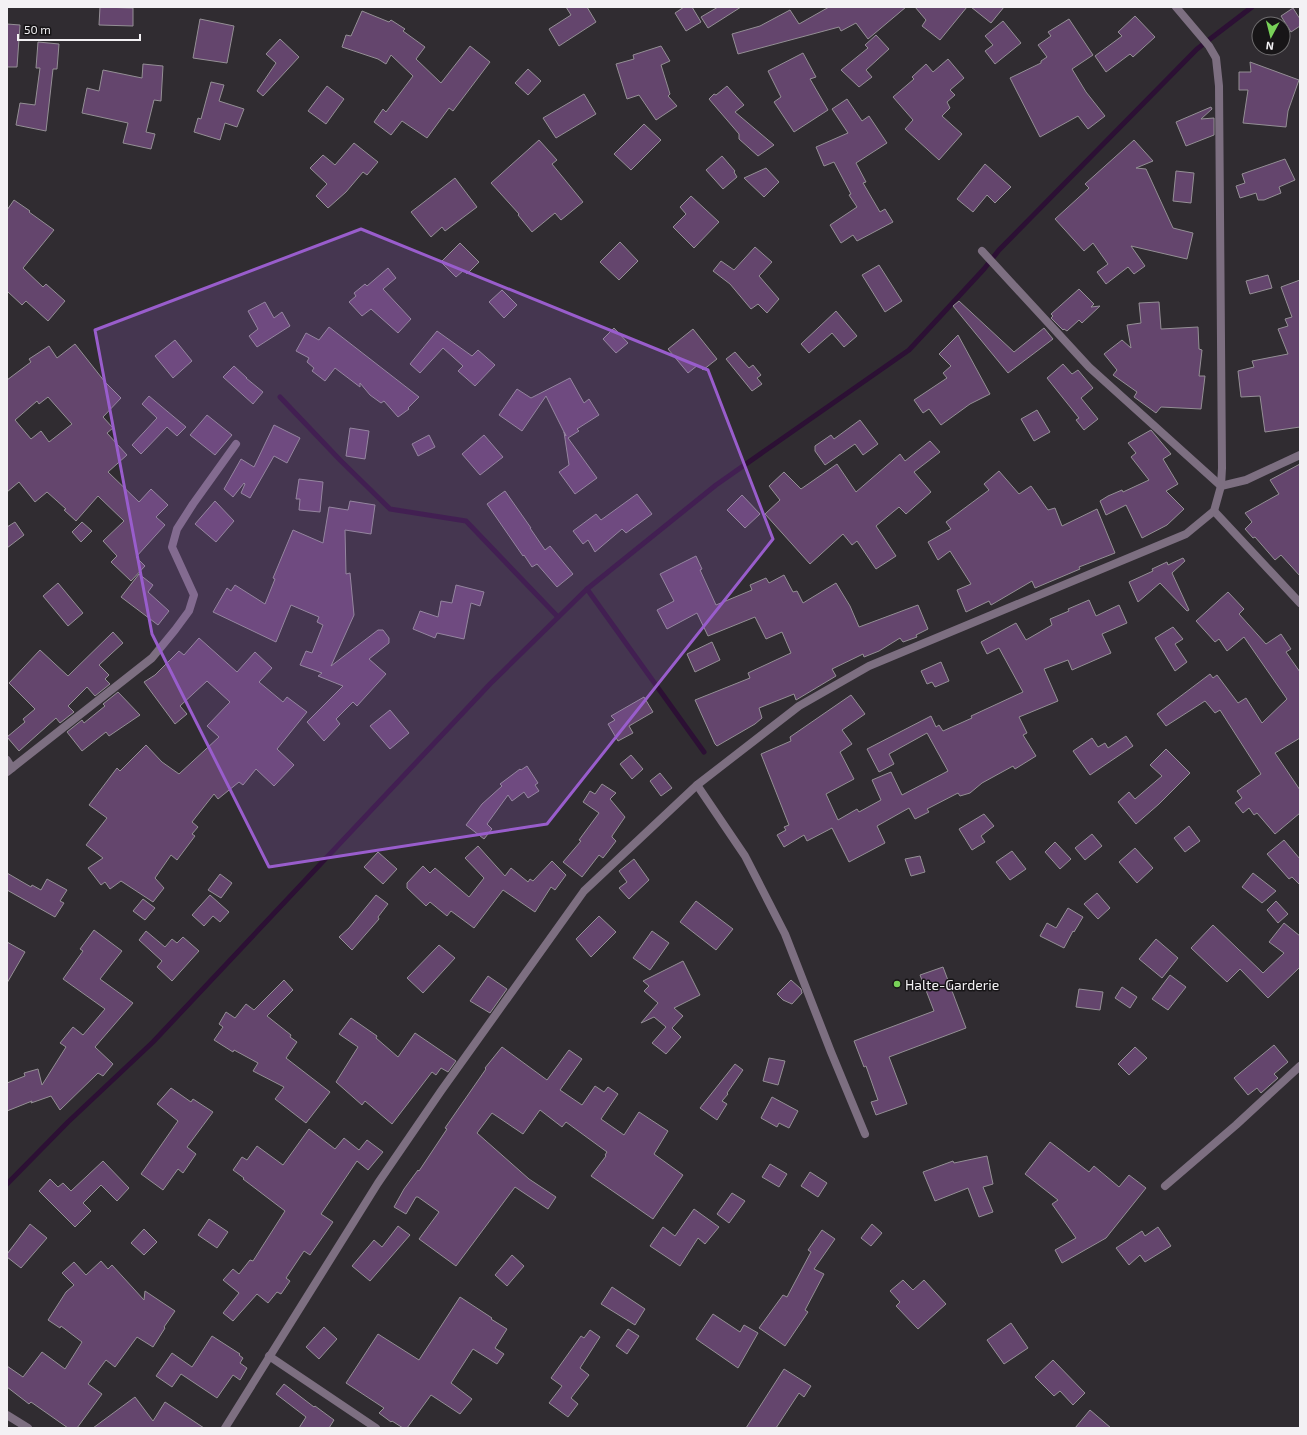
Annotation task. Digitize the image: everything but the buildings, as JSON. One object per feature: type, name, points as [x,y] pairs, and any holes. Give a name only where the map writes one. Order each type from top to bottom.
[{"type":"street","points":[[224,1428],[378,1183],[441,1091],[584,891],[697,785],[799,706],[869,666],[1186,534],[1214,511],[1221,486],[1219,86],[1216,58],[1210,46],[1176,7]]},
{"type":"street","points":[[984,254],[1089,367],[1221,486]]},
{"type":"street","points":[[7,760],[10,770],[152,658],[175,630],[189,610],[194,595],[172,547],[177,529],[236,444]]},
{"type":"street","points":[[1221,486],[1246,480],[1300,455]]},
{"type":"street","points":[[1214,511],[1300,603]]},
{"type":"street","points":[[697,785],[745,856],[785,934],[865,1134]]},
{"type":"street","points":[[1165,1186],[1236,1125],[1300,1066]]},
{"type":"street","points":[[269,1356],[376,1428]]},
{"type":"street","points":[[7,1414],[28,1428]]},
{"type":"highlighted area","points":[[361,229],[708,370],[773,539],[547,824],[269,867],[152,634],[95,330]]},
{"type":"waterway","points":[[7,1184],[68,1122],[153,1042],[490,684],[587,589],[716,485],[909,350],[984,269],[999,250],[1197,49],[1252,7]]},
{"type":"waterway","points":[[280,397],[340,460],[390,509],[466,521],[558,617]]},
{"type":"waterway","points":[[587,589],[704,752]]},
{"type":"place","name":"Halte-Garderie","points":[[897,984]]}]
